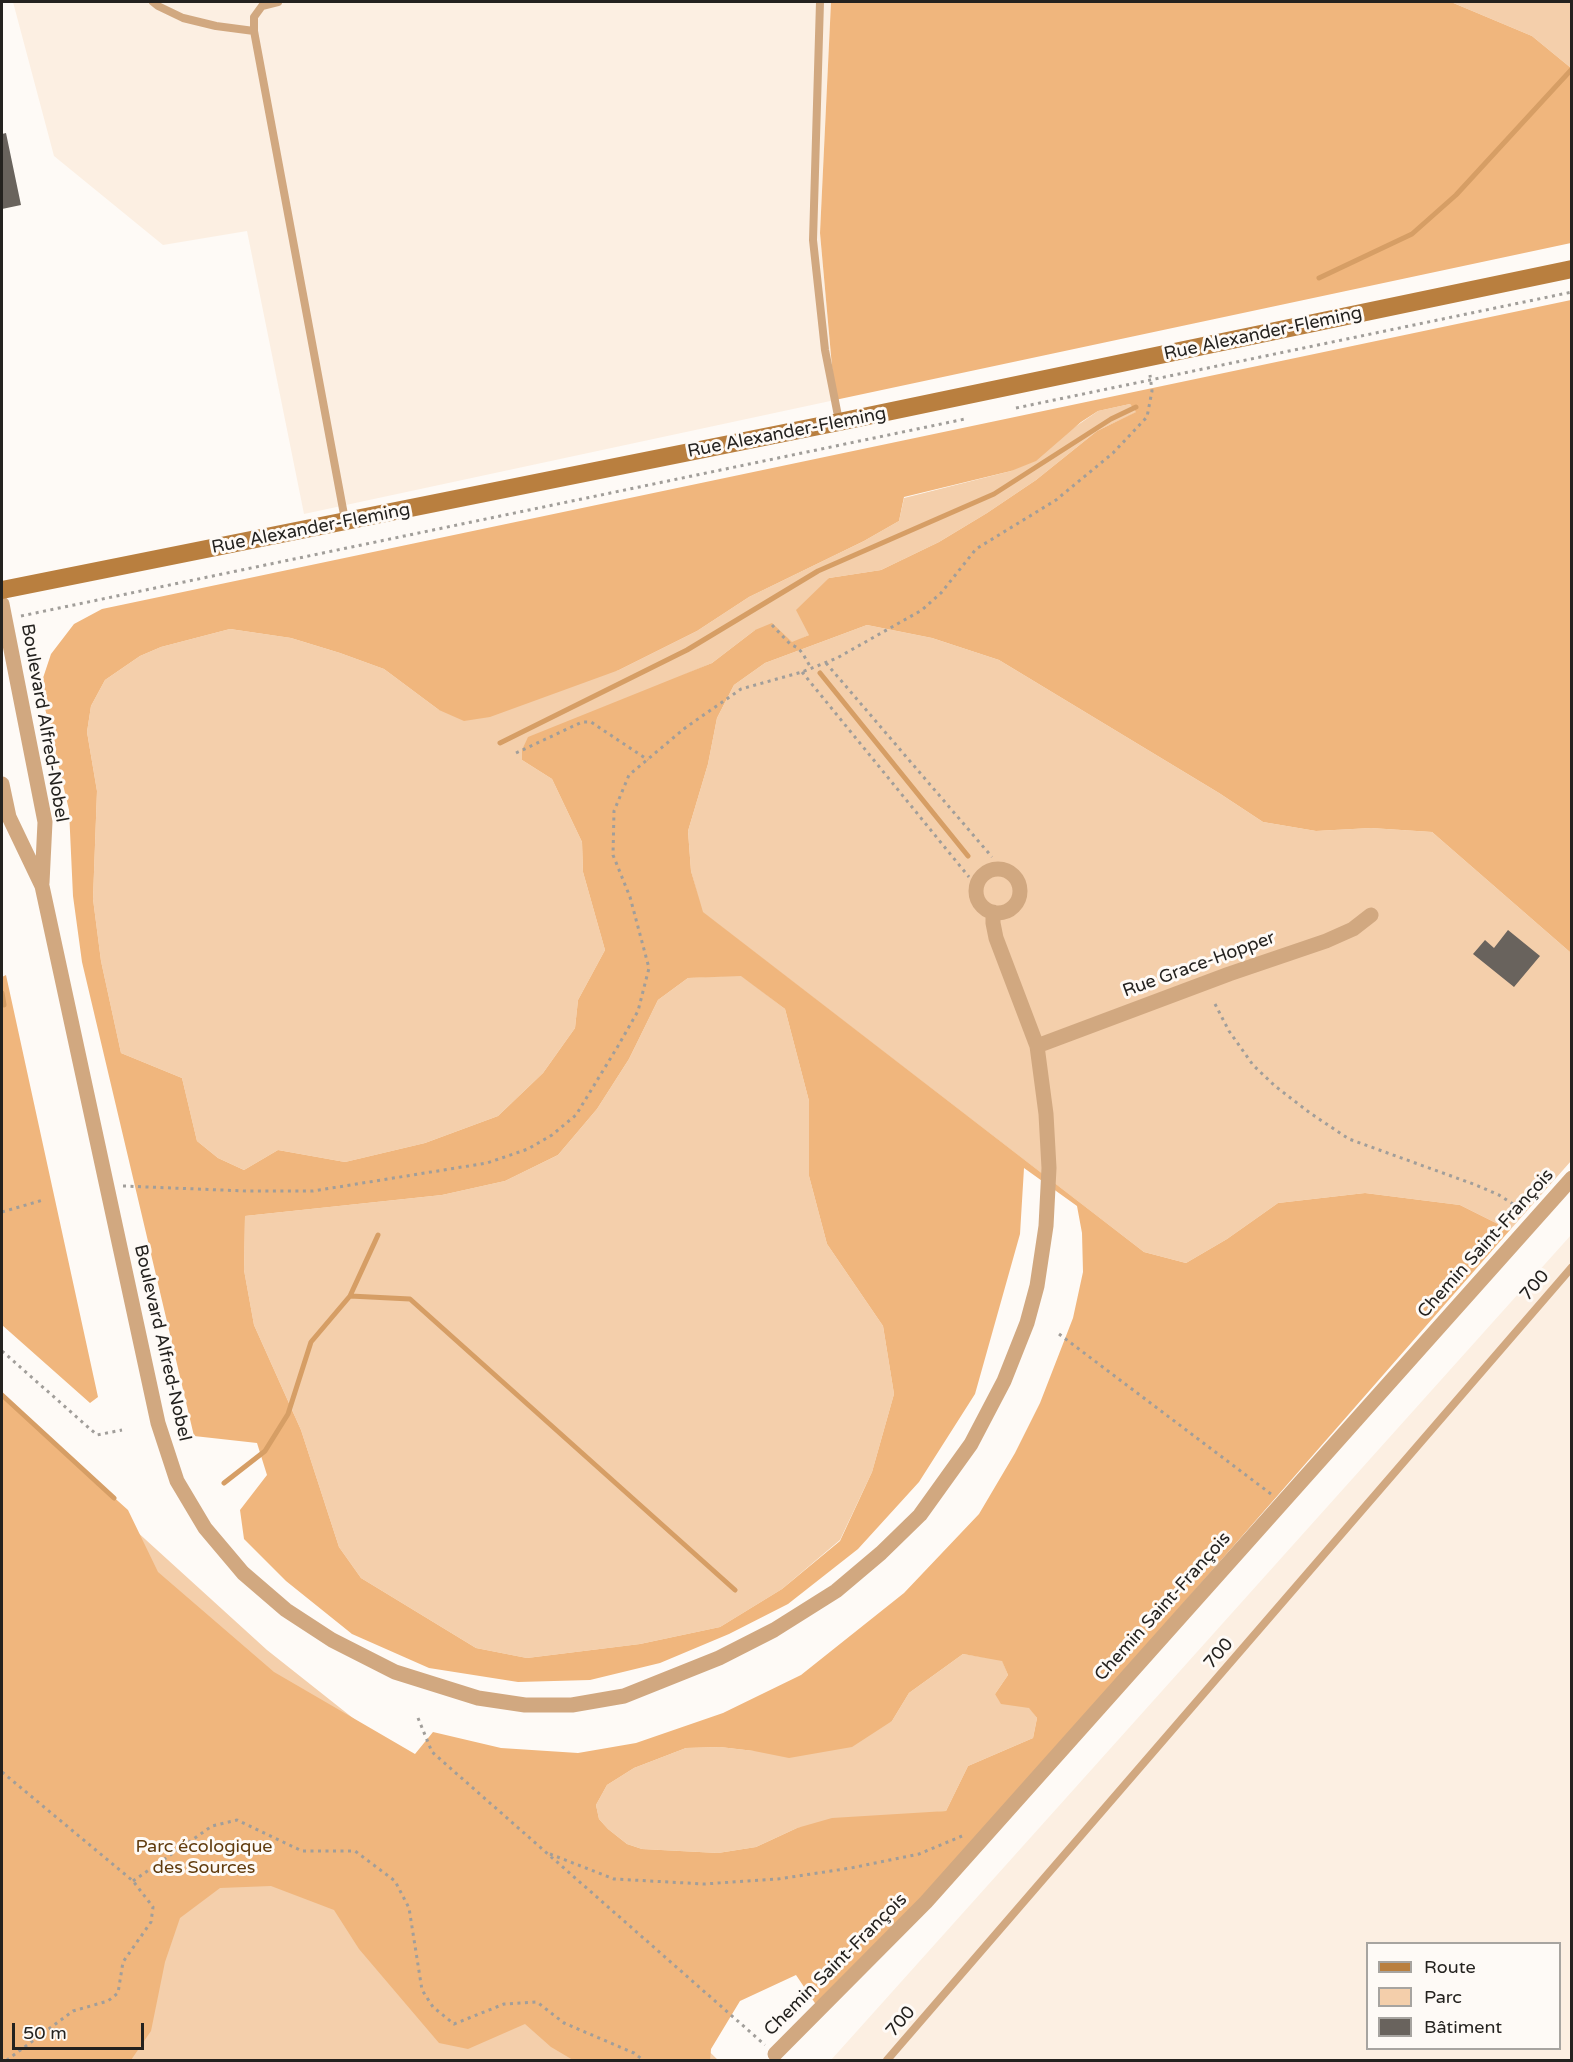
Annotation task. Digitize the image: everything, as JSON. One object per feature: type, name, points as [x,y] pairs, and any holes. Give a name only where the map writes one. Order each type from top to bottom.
[{"type":"street","name":"Rue Alexander-Fleming","points":[[2,590],[839,422],[1572,269]]},
{"type":"street","name":"Boulevard Alfred-Nobel","points":[[2,604],[45,822],[42,886]]},
{"type":"street","name":"Boulevard Alfred-Nobel","points":[[2,784],[9,817],[42,886],[158,1424],[177,1481],[205,1528],[243,1573],[286,1610],[332,1640],[395,1672],[478,1698],[525,1705],[572,1705],[624,1696],[709,1662],[774,1630],[836,1591],[881,1553],[920,1515],[971,1444],[1004,1381],[1027,1323],[1037,1286],[1046,1226],[1049,1168],[1046,1114],[1037,1046],[995,935],[993,912]]},
{"type":"street","name":"Rue Grace-Hopper","points":[[1037,1046],[1229,974],[1326,941],[1353,929],[1371,915]]},
{"type":"street","name":"Chemin Saint-François","points":[[775,2058],[926,1902],[1572,1178]]},
{"type":"lane","points":[[153,2],[183,18],[216,26],[254,31]]},
{"type":"lane","points":[[278,2],[262,6],[254,17],[254,31],[345,522]]},
{"type":"lane","points":[[820,2],[813,240],[825,350],[839,422]]},
{"type":"lane","name":"700","points":[[887,2061],[1572,1267]]},
{"type":"path","name":"Rue Alexander-Fleming","points":[[1016,408],[1572,292]]},
{"type":"path","points":[[106,1185],[246,1191],[313,1191],[487,1163],[528,1149],[552,1136],[576,1116],[638,1011],[650,968],[630,897],[613,855],[614,811],[629,775],[685,728],[741,689],[826,663],[922,610],[941,592],[976,549],[1056,500],[1113,453],[1147,417],[1152,391],[1147,358]]},
{"type":"path","name":"Rue Alexander-Fleming","points":[[15,617],[965,419]]},
{"type":"path","points":[[772,625],[790,644],[798,648],[811,668]]},
{"type":"path","points":[[826,663],[992,857]]},
{"type":"path","points":[[802,672],[969,877]]},
{"type":"path","points":[[516,753],[582,722],[591,722],[648,760]]},
{"type":"path","points":[[1215,1004],[1253,1065],[1275,1086],[1310,1113],[1349,1139],[1476,1185],[1499,1195],[1535,1219]]},
{"type":"path","points":[[2,1212],[43,1200]]},
{"type":"path","points":[[1059,1334],[1282,1503]]},
{"type":"path","points":[[2,1351],[97,1436],[122,1431]]},
{"type":"path","points":[[417,1718],[432,1752],[775,2058]]},
{"type":"path","points":[[2,1772],[133,1881],[153,1907],[151,1922],[123,1962],[118,1993],[108,2001],[73,2011],[7,2061]]},
{"type":"path","points":[[133,1881],[212,1826],[237,1820],[302,1851],[355,1851],[395,1881],[410,1908],[422,1990],[433,2007],[454,2024],[504,2004],[537,2002],[564,2024],[634,2053],[643,2061]]},
{"type":"path","points":[[546,1852],[614,1879],[704,1884],[778,1879],[851,1868],[919,1854],[964,1836]]},
{"type":"shaded area","points":[[13,2],[831,2],[820,233],[835,400],[304,514],[247,231],[163,245],[54,156]]},
{"type":"shaded area","points":[[1571,1235],[1571,2060],[831,2060]]},
{"type":"green space","points":[[831,2],[1451,2],[1532,36],[1571,68],[1571,243],[835,400],[820,233]]},
{"type":"green space","points":[[1451,2],[1571,2],[1571,68],[1532,36]]},
{"type":"green space","points":[[1571,300],[1571,953],[1432,832],[1371,828],[1316,831],[1263,822],[999,660],[932,638],[867,625],[765,663],[734,685],[717,718],[708,764],[688,831],[691,871],[703,912],[1144,1252],[1186,1263],[1227,1239],[1278,1203],[1365,1193],[1460,1205],[1510,1230],[823,2015],[796,1975],[740,2001],[711,2049],[710,2060],[573,2060],[551,2047],[525,2024],[468,2049],[439,2043],[359,1949],[334,1910],[271,1886],[220,1888],[180,1918],[165,1962],[151,2031],[131,2060],[2,2060],[2,1397],[128,1510],[158,1572],[274,1672],[415,1754],[433,1732],[501,1748],[578,1753],[636,1743],[723,1713],[801,1675],[904,1593],[979,1514],[1015,1453],[1040,1403],[1073,1318],[1083,1272],[1082,1233],[1077,1206],[1024,1168],[1020,1234],[975,1394],[919,1482],[858,1549],[788,1604],[729,1634],[660,1663],[590,1680],[518,1682],[429,1668],[352,1634],[286,1581],[244,1539],[240,1510],[267,1475],[257,1443],[194,1436],[82,962],[73,896],[69,810],[40,687],[51,654],[74,624],[102,609]],"holes":[[[1130,404],[1136,412],[1097,431],[1036,480],[939,542],[881,570],[829,578],[796,610],[809,635],[792,642],[772,623],[755,630],[712,663],[528,737],[522,750],[522,760],[552,779],[582,842],[583,872],[605,950],[578,1000],[575,1028],[543,1073],[498,1116],[425,1143],[345,1162],[278,1150],[244,1170],[218,1158],[197,1141],[182,1078],[121,1053],[101,961],[93,899],[97,791],[87,732],[91,706],[105,680],[140,656],[161,647],[230,629],[291,638],[384,669],[439,710],[464,721],[490,717],[619,670],[697,631],[749,597],[864,541],[899,521],[904,497],[1011,471],[1036,461],[1081,422],[1098,411]],[[741,976],[785,1009],[809,1101],[809,1176],[827,1244],[883,1326],[894,1394],[872,1472],[840,1541],[782,1589],[720,1627],[640,1644],[527,1658],[476,1648],[361,1578],[339,1547],[301,1430],[254,1325],[244,1270],[245,1216],[442,1195],[505,1181],[558,1155],[597,1109],[629,1059],[658,1000],[688,978]],[[963,1654],[1002,1661],[1008,1675],[995,1694],[1001,1704],[1029,1708],[1037,1718],[1033,1738],[968,1766],[946,1811],[832,1818],[797,1828],[756,1847],[718,1853],[642,1849],[627,1844],[599,1819],[596,1805],[607,1785],[634,1768],[686,1748],[720,1747],[789,1758],[852,1747],[892,1721],[909,1693]]]},
{"type":"green space","points":[[1130,404],[1137,412],[1097,431],[1036,480],[939,542],[881,570],[829,578],[809,635],[792,643],[755,630],[712,663],[632,697],[522,760],[552,779],[582,842],[583,872],[605,950],[578,1000],[575,1028],[543,1073],[498,1116],[425,1143],[345,1162],[278,1150],[244,1170],[218,1158],[197,1141],[182,1078],[121,1053],[101,961],[93,899],[97,791],[87,732],[91,706],[105,680],[140,656],[161,647],[230,629],[291,638],[384,669],[439,710],[619,670],[697,631],[749,597],[864,541],[899,521],[904,498],[1011,471],[1098,411]]},
{"type":"green space","points":[[867,625],[932,638],[999,660],[1263,822],[1316,831],[1371,828],[1432,832],[1571,953],[1571,1161],[1510,1230],[1460,1205],[1365,1193],[1278,1203],[1227,1239],[1186,1263],[1144,1252],[702,912],[691,871],[688,831],[708,764],[717,718],[734,685],[765,663]]},
{"type":"green space","points":[[6,975],[98,1397],[90,1403],[2,1325],[2,977]]},
{"type":"green space","points":[[741,975],[785,1009],[809,1101],[809,1176],[827,1244],[883,1326],[894,1394],[872,1472],[840,1540],[782,1589],[720,1627],[640,1644],[527,1658],[476,1648],[361,1578],[339,1547],[301,1430],[254,1325],[244,1270],[245,1216],[442,1195],[505,1181],[558,1155],[597,1109],[629,1059],[658,1000],[688,978]]},
{"type":"green space","name":"Parc écologique des Sources","points":[[2,1409],[267,1650],[416,1768],[718,2060],[2,2060]]},
{"type":"green space","points":[[963,1654],[1002,1660],[1008,1675],[995,1694],[1030,1708],[1037,1718],[1033,1738],[968,1766],[946,1811],[797,1828],[756,1847],[718,1853],[642,1849],[627,1844],[599,1819],[596,1805],[607,1785],[634,1768],[686,1748],[720,1747],[754,1751],[892,1721],[909,1693]]},
{"type":"building","points":[[6,133],[21,205],[2,209],[2,134]]},
{"type":"building","points":[[1508,930],[1540,956],[1514,987],[1473,954],[1485,940],[1494,948]]},
{"type":"waterway","points":[[1319,278],[1412,234],[1456,195],[1572,69]]},
{"type":"waterway","points":[[500,743],[687,650],[818,571],[994,494],[1111,419],[1136,407]]},
{"type":"waterway","points":[[820,673],[968,856]]},
{"type":"waterway","points":[[2,993],[4,1005]]},
{"type":"waterway","points":[[224,1483],[265,1451],[288,1414],[311,1342],[350,1296],[378,1235]]},
{"type":"waterway","points":[[350,1296],[410,1299],[735,1590]]},
{"type":"waterway","points":[[2,1395],[114,1498]]}]
